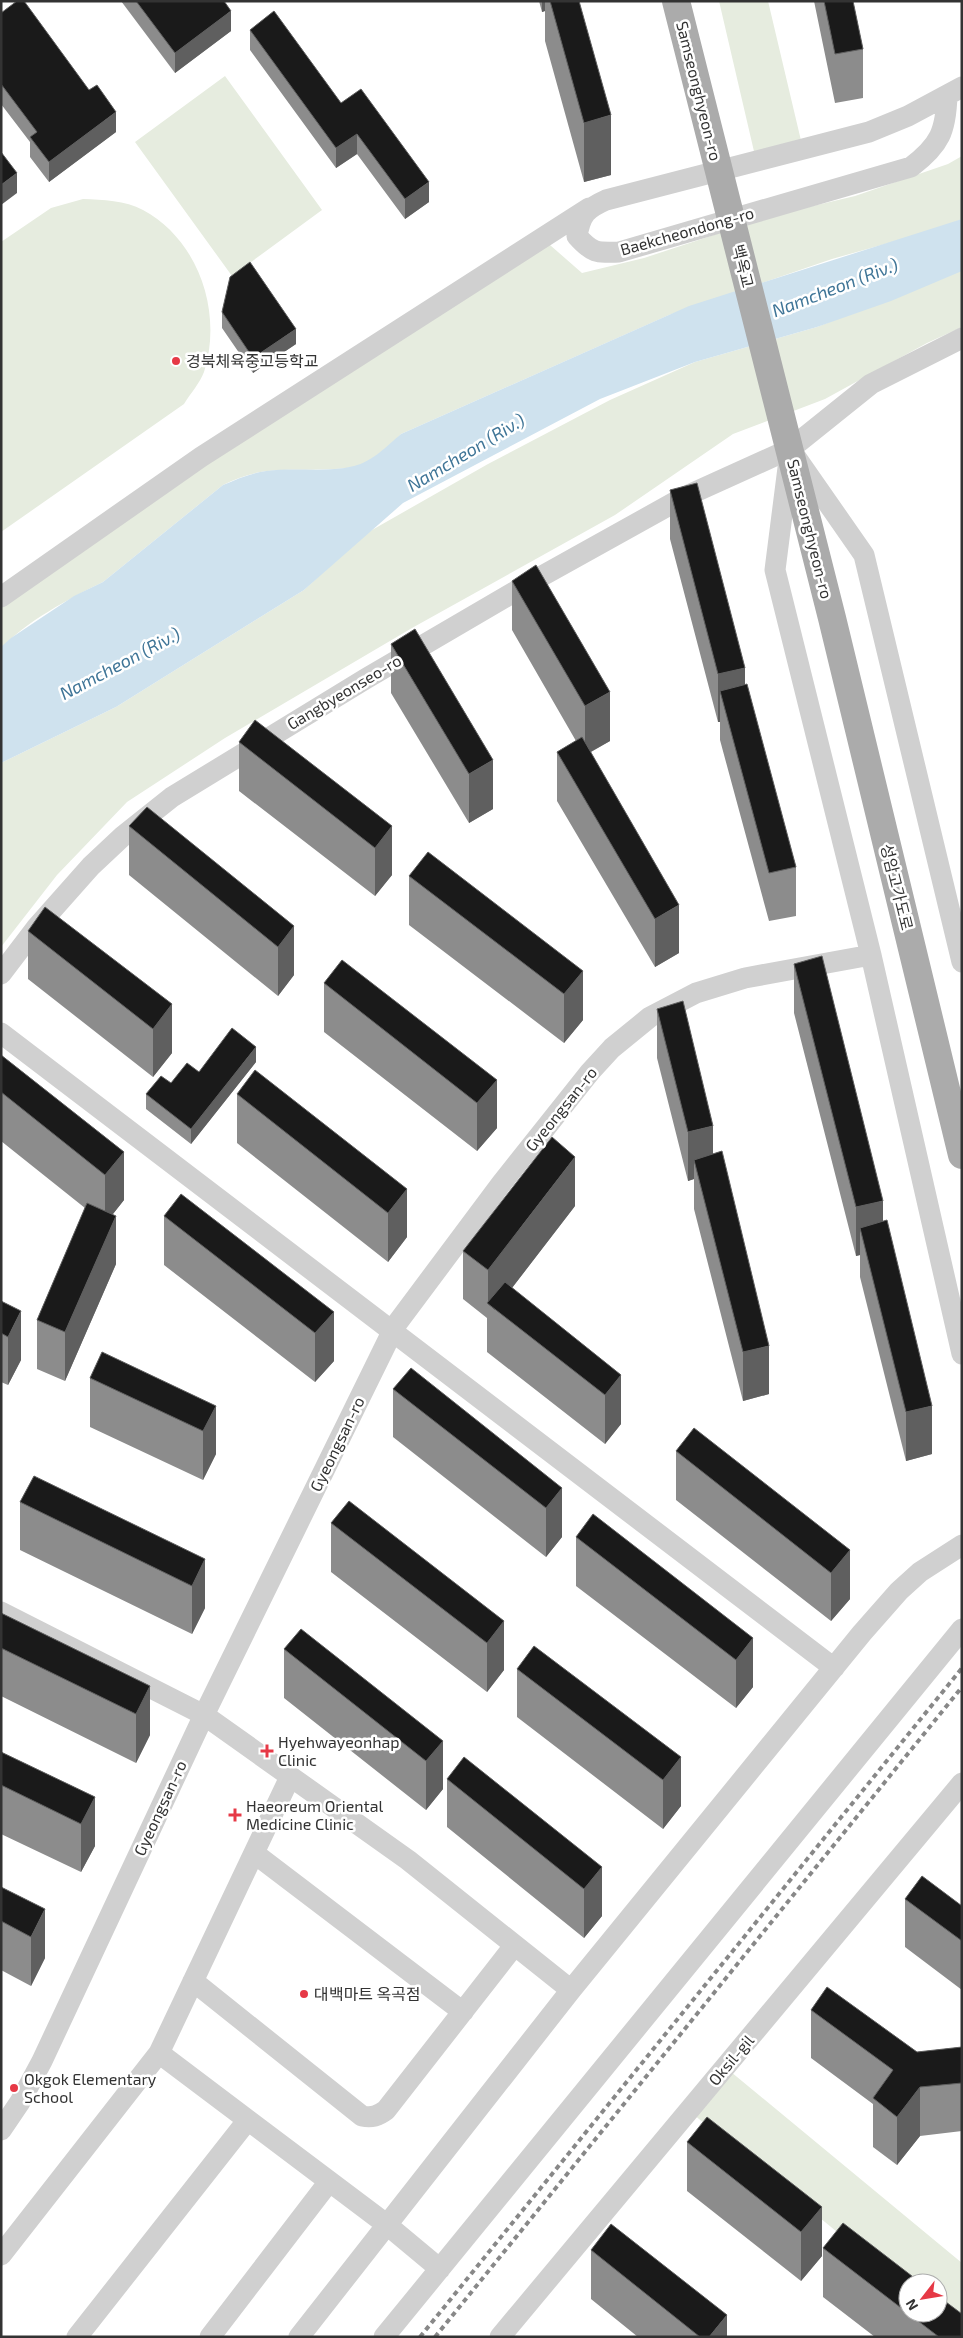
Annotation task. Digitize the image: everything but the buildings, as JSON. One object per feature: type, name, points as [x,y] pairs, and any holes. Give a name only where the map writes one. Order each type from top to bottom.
[{"type":"main road","name":"Samseonghyeon-ro","points":[[676,1],[720,175]]},
{"type":"main road","name":"백옥교","points":[[720,175],[789,445]]},
{"type":"main road","name":"Samseonghyeon-ro","points":[[789,445],[832,618]]},
{"type":"main road","name":"성암고가도로","points":[[832,618],[962,1155]]},
{"type":"street","name":"Baekcheondong-ro","points":[[955,91],[947,122],[938,139],[928,154],[911,167],[619,252],[602,253],[588,249],[577,236],[580,219],[591,207],[606,200],[720,175],[870,132],[908,116],[955,91]]},
{"type":"street","points":[[1,597],[201,457],[591,207]]},
{"type":"street","name":"Gangbyeonseo-ro","points":[[1,974],[36,928],[92,866],[123,836],[172,797],[366,678],[567,562],[684,497],[789,445],[871,384],[962,338]]},
{"type":"street","points":[[789,445],[775,570],[871,955],[962,1354]]},
{"type":"street","points":[[789,445],[864,555],[962,962]]},
{"type":"street","name":"Gyeongsan-ro","points":[[1,2130],[20,2102],[42,2061],[204,1715],[395,1326],[501,1184],[566,1102],[612,1048],[630,1032],[667,1006],[696,993],[745,978],[871,955]]},
{"type":"street","points":[[1,1032],[834,1668]]},
{"type":"street","points":[[299,2337],[571,1990],[834,1668],[899,1591],[920,1572],[962,1545]]},
{"type":"street","points":[[1,1612],[204,1715],[408,1860],[571,1990]]},
{"type":"street","points":[[384,2337],[962,1629]]},
{"type":"street","points":[[1,2255],[159,2053],[290,1777]]},
{"type":"street","name":"Oksil-gil","points":[[500,2337],[962,1783]]},
{"type":"street","points":[[254,1853],[463,2012]]},
{"type":"street","points":[[193,1981],[362,2116],[371,2117],[380,2115],[386,2110],[514,1946]]},
{"type":"street","points":[[159,2053],[328,2183],[386,2224],[440,2268]]},
{"type":"street","points":[[77,2337],[248,2122]]},
{"type":"street","points":[[210,2337],[328,2183]]},
{"type":"shaded area","points":[[719,1],[768,1],[803,149],[756,160]]},
{"type":"shaded area","points":[[225,76],[322,210],[232,276],[135,142]]},
{"type":"shaded area","points":[[962,156],[962,218],[960,220],[938,229],[832,259],[669,315],[401,434],[381,457],[367,464],[339,469],[267,471],[250,474],[228,482],[103,582],[35,620],[10,639],[1,649],[1,597],[542,238],[582,273],[644,258],[775,215],[855,196],[948,164]]},
{"type":"shaded area","points":[[83,199],[129,204],[143,210],[162,223],[179,240],[192,259],[202,280],[208,303],[209,349],[204,372],[184,404],[1,532],[1,242],[51,208]]},
{"type":"shaded area","points":[[962,271],[962,327],[927,343],[825,399],[733,434],[615,515],[412,628],[225,738],[127,802],[57,875],[1,947],[1,763],[116,707],[304,590],[365,534],[488,464],[610,400],[695,362],[817,327]]},
{"type":"shaded area","points":[[725,2067],[962,2263],[962,2334],[948,2322],[948,2273],[898,2273],[898,2282],[688,2110]]},
{"type":"water","name":"Namcheon (Riv.)","points":[[962,219],[962,271],[891,301],[817,327],[695,362],[600,399],[403,503],[304,590],[116,707],[1,763],[1,647],[11,638],[74,596],[103,582],[223,485],[239,478],[266,471],[332,469],[361,464],[379,453],[401,434],[689,306]]},
{"type":"railway","points":[[420,2337],[962,1668]]},
{"type":"railway","points":[[435,2337],[962,1687]]},
{"type":"place","name":"경북체육중고등학교","points":[[176,361]]},
{"type":"place","name":"Hyehwayeonhap Clinic","points":[[267,1751]]},
{"type":"place","name":"Haeoreum Oriental Medicine Clinic","points":[[235,1815]]},
{"type":"place","name":"대백마트 옥곡점","points":[[304,1994]]},
{"type":"place","name":"Okgok Elementary School","points":[[14,2088]]}]
